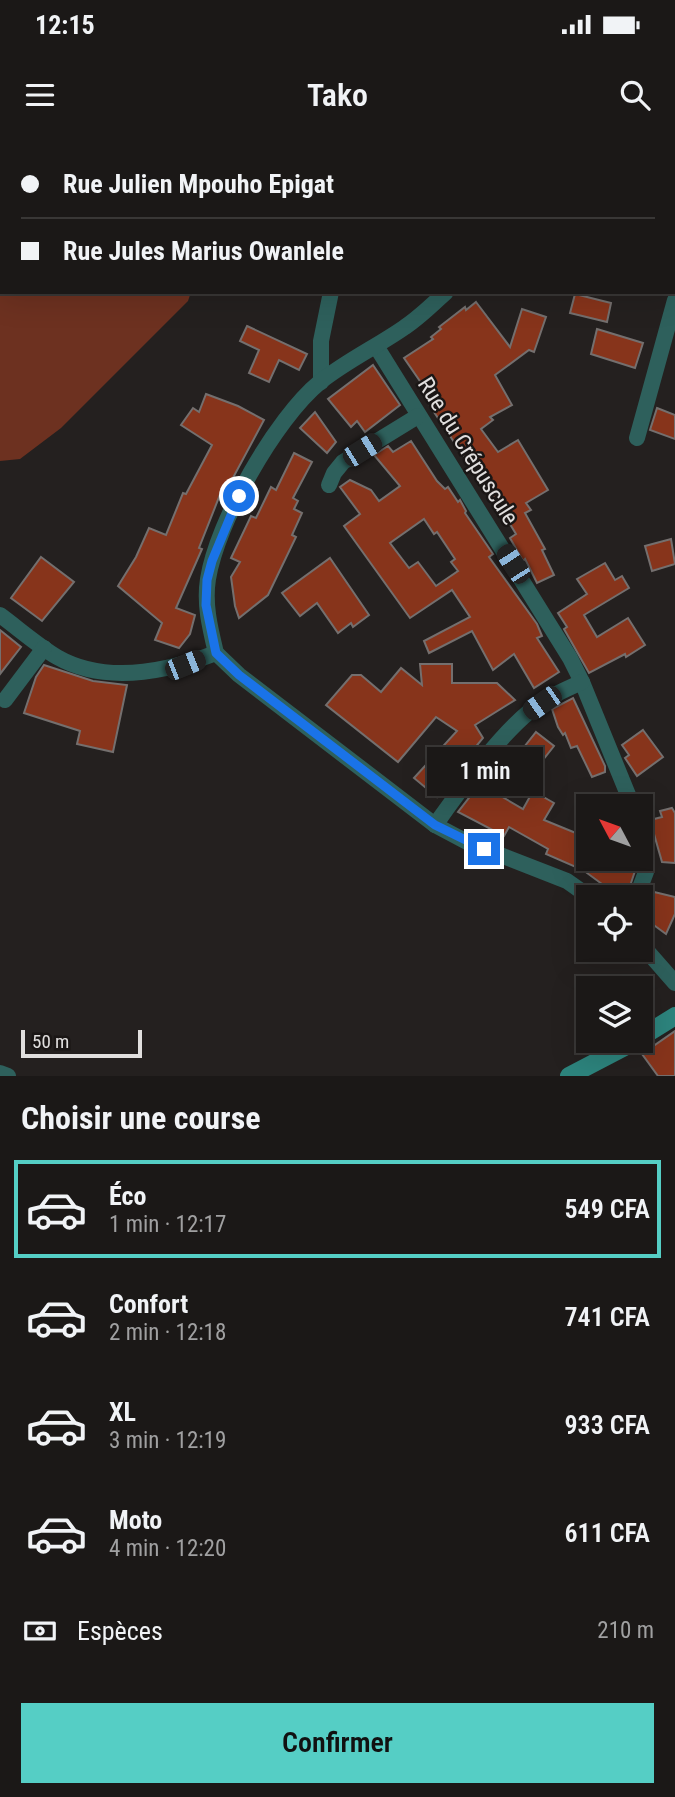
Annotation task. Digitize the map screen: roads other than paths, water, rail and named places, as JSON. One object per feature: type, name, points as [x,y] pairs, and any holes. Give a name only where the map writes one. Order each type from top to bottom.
[{"type":"main road","points":[[653,1030],[675,1016]]},
{"type":"main road","points":[[569,1076],[613,1053]]},
{"type":"street","points":[[321,382],[321,341],[331,294]]},
{"type":"street","points":[[444,294],[406,326],[321,382],[284,420],[270,441],[220,538],[207,580],[206,605],[216,653],[247,681],[435,825],[467,842],[567,881],[576,887]]},
{"type":"street","points":[[637,438],[675,300]]},
{"type":"street","name":"Rue du Crépuscule","points":[[376,346],[540,607],[582,681],[628,794]]},
{"type":"street","points":[[330,485],[334,473],[343,462],[418,416]]},
{"type":"street","points":[[0,614],[44,648],[77,666],[122,673],[153,672],[185,665],[216,653]]},
{"type":"street","points":[[5,700],[44,648]]},
{"type":"street","points":[[435,825],[494,749],[529,712],[555,694],[582,681]]},
{"type":"street","points":[[653,958],[675,983]]},
{"type":"street","points":[[0,1073],[8,1076]]}]
